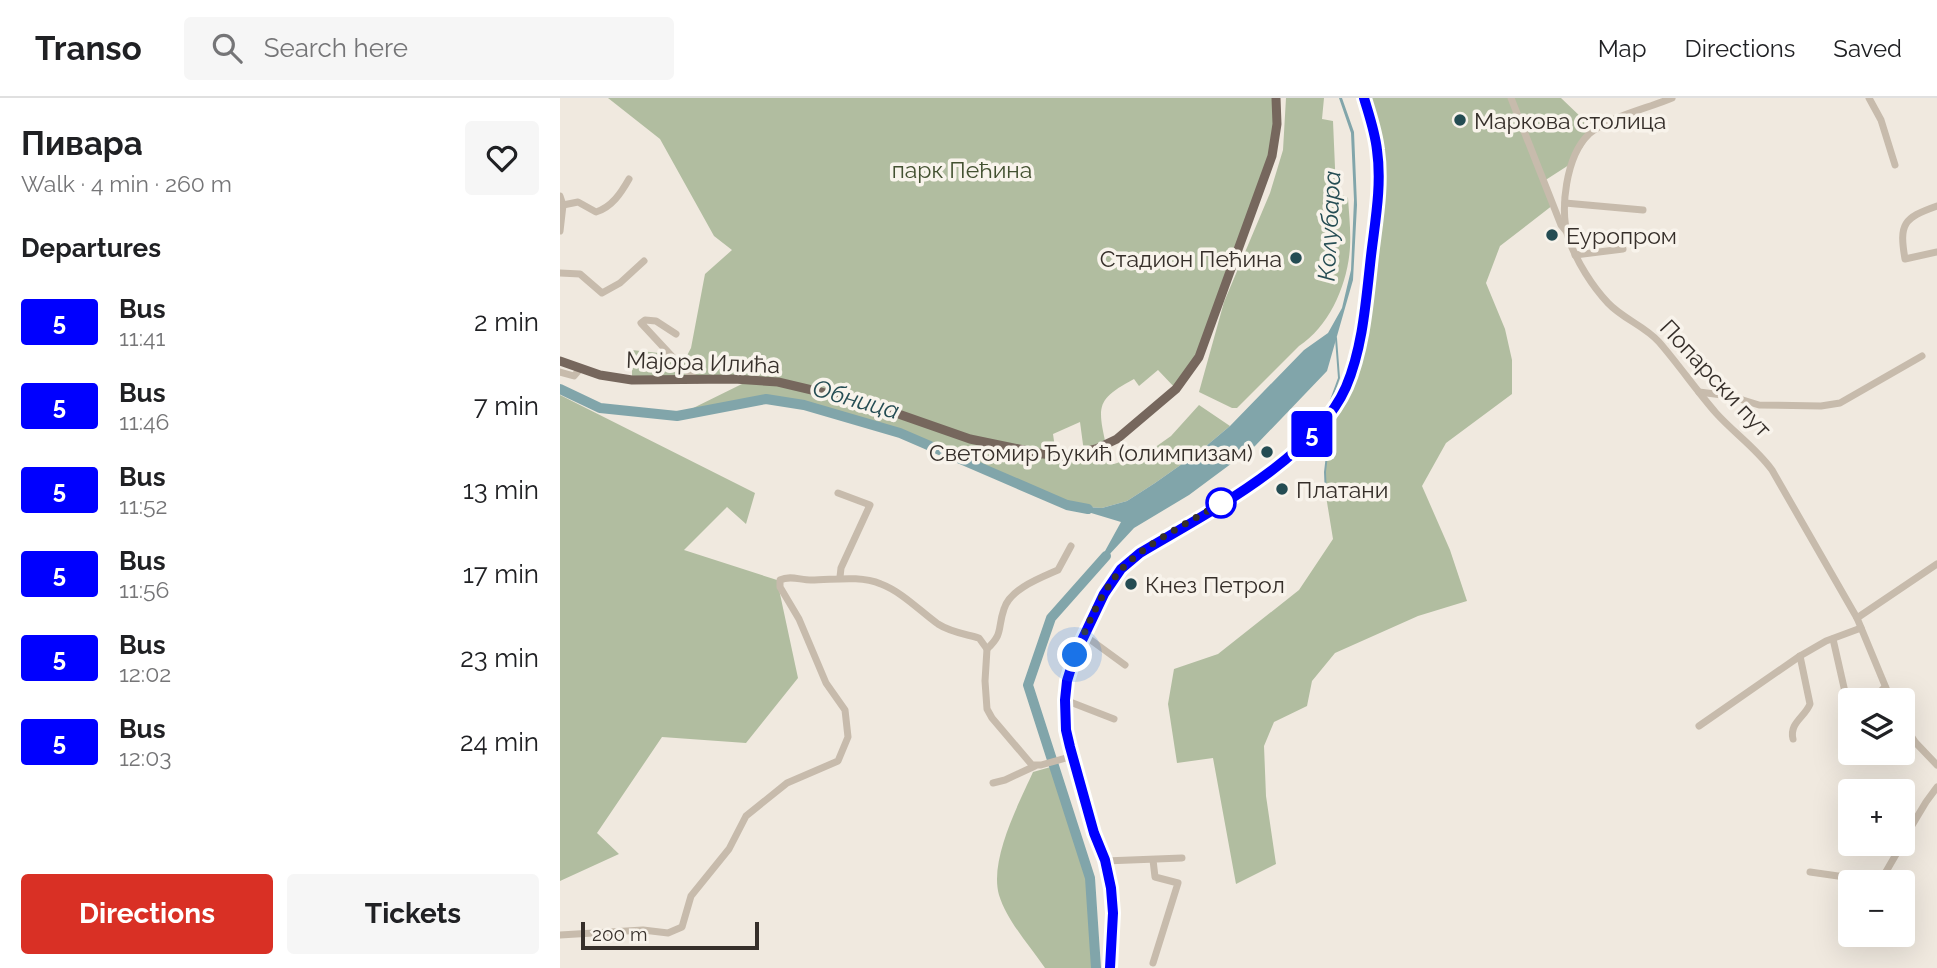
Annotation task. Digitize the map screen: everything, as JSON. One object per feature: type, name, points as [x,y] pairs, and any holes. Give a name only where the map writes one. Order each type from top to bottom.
[{"type":"main road","name":"Мајора Илића","points":[[560,361],[600,375],[632,380],[758,380],[791,385],[867,403],[970,439],[1049,455],[1076,455],[1106,445],[1177,389],[1204,348],[1272,156],[1277,124],[1276,98]]},
{"type":"main road","points":[[1110,968],[1112,904],[1105,860],[1094,833],[1066,730],[1065,700],[1073,661],[1109,586],[1127,563],[1282,461],[1321,425],[1342,396],[1355,360],[1363,322],[1378,184],[1377,151],[1364,98]]},
{"type":"street","points":[[1511,98],[1561,225],[1567,232]]},
{"type":"street","name":"Попарски пут","points":[[1672,98],[1606,124],[1588,135],[1572,163],[1565,202],[1567,232],[1575,255],[1610,305],[1655,338],[1717,414],[1762,456],[1857,618],[1885,687]]},
{"type":"street","points":[[1869,98],[1881,120],[1895,165]]},
{"type":"street","points":[[563,205],[578,202],[594,211],[601,211],[617,198],[629,179]]},
{"type":"street","points":[[560,196],[563,205],[560,231]]},
{"type":"street","points":[[1565,202],[1643,210]]},
{"type":"street","points":[[1937,206],[1914,216],[1902,226],[1905,259],[1937,252]]},
{"type":"street","points":[[1575,255],[1623,249]]},
{"type":"street","points":[[560,273],[580,274],[601,293],[620,283],[644,261]]},
{"type":"street","points":[[676,334],[652,320],[641,323],[697,380]]},
{"type":"street","points":[[1699,392],[1730,396],[1759,405],[1821,406],[1840,403],[1922,356]]},
{"type":"street","points":[[560,372],[574,376],[580,369]]},
{"type":"street","points":[[838,493],[870,505],[841,568],[840,577]]},
{"type":"street","points":[[987,649],[998,638],[1004,606],[1034,580],[1058,570],[1071,546]]},
{"type":"street","points":[[1857,618],[1937,564]]},
{"type":"street","points":[[560,935],[643,930],[668,933],[682,927],[691,896],[729,849],[746,816],[787,783],[838,761],[848,737],[845,710],[826,683],[799,619],[780,587],[780,580],[786,577],[810,580],[840,577],[880,583],[939,625],[979,638],[987,649],[987,709],[1035,765]]},
{"type":"street","points":[[1699,726],[1800,656],[1861,628]]},
{"type":"street","points":[[1084,635],[1125,665]]},
{"type":"street","points":[[1833,639],[1844,688]]},
{"type":"street","points":[[1793,739],[1793,726],[1810,704],[1800,656]]},
{"type":"street","points":[[1065,700],[1114,719]]},
{"type":"street","points":[[1915,742],[1937,765]]},
{"type":"street","points":[[993,783],[1035,765],[1073,756]]},
{"type":"street","points":[[1915,821],[1937,788]]},
{"type":"street","points":[[1105,860],[1182,858]]},
{"type":"street","points":[[1153,860],[1155,877],[1178,883],[1153,962]]},
{"type":"street","points":[[1810,872],[1838,876]]},
{"type":"green space","name":"парк Пећина","points":[[608,98],[1276,98],[1274,147],[1198,360],[1176,389],[1158,370],[1139,386],[1134,379],[1113,392],[1103,404],[1101,412],[1106,445],[1097,449],[1114,464],[1147,453],[1171,436],[1199,405],[1230,426],[1199,452],[1127,501],[1102,508],[1068,506],[900,433],[804,405],[766,399],[677,416],[748,381],[632,380],[632,350],[668,354],[683,363],[691,348],[705,274],[732,250],[714,236],[660,139]],"holes":[[[1080,422],[1084,452],[1056,455],[1053,434]]]},
{"type":"green space","name":"Стадион Пећина","points":[[1286,98],[1324,98],[1322,119],[1333,121],[1336,191],[1348,198],[1349,261],[1341,289],[1320,327],[1237,408],[1232,408],[1199,392],[1224,302],[1270,193],[1283,150]]},
{"type":"green space","points":[[1364,98],[1561,98],[1583,119],[1606,124],[1593,131],[1572,163],[1544,181],[1553,205],[1500,246],[1486,283],[1505,329],[1512,360],[1512,394],[1446,443],[1422,486],[1450,550],[1467,601],[1418,616],[1335,653],[1312,681],[1307,706],[1274,722],[1264,746],[1266,796],[1276,864],[1236,884],[1213,758],[1177,763],[1168,704],[1174,669],[1218,654],[1299,590],[1333,539],[1326,496],[1325,472],[1331,421],[1327,417],[1355,360],[1378,184]]},
{"type":"green space","points":[[560,395],[755,493],[746,524],[727,507],[684,550],[777,580],[798,678],[746,743],[662,737],[597,833],[619,854],[560,881]]},
{"type":"green space","points":[[1054,766],[1090,878],[1096,968],[1045,968],[1013,924],[999,895],[998,865],[1013,815],[1033,772]]},
{"type":"water","points":[[1339,98],[1342,98],[1354,132],[1357,205],[1353,280],[1327,371],[1255,446],[1189,495],[1134,528],[1094,571],[1121,522],[1068,506],[1102,508],[1127,501],[1199,452],[1230,426],[1304,350],[1328,333],[1342,308],[1351,270],[1354,200],[1351,133]]},
{"type":"waterway","points":[[1327,411],[1339,378],[1336,338]]},
{"type":"waterway","name":"Обница","points":[[560,389],[600,408],[677,416],[766,399],[804,405],[900,433],[1067,505],[1088,509]]},
{"type":"waterway","points":[[1326,496],[1325,472],[1331,421],[1329,418]]},
{"type":"waterway","points":[[1096,968],[1090,878],[1028,685],[1051,618],[1106,556]]},
{"type":"bus line","name":"5","points":[[1110,968],[1112,895],[1105,860],[1090,820],[1066,730],[1064,705],[1067,681],[1079,645],[1104,594],[1127,563],[1282,461],[1321,425],[1342,396],[1355,360],[1363,322],[1378,184],[1374,132],[1364,98]]},
{"type":"place","name":"Маркова столица","points":[[1460,120]]},
{"type":"place","name":"Еуропром","points":[[1552,235]]},
{"type":"place","name":"Стадион Пећина","points":[[1296,258]]},
{"type":"place","name":"Светомир Ђукић (олимпизам)","points":[[1267,452]]},
{"type":"place","name":"Платани","points":[[1282,489]]},
{"type":"place","name":"Кнез Петрол","points":[[1131,584]]},
{"type":"route","points":[[1075,655],[1104,594],[1121,569],[1140,553],[1228,499],[1221,503]]},
{"type":"water label","name":"Колубара","points":[[1329,226]]}]
